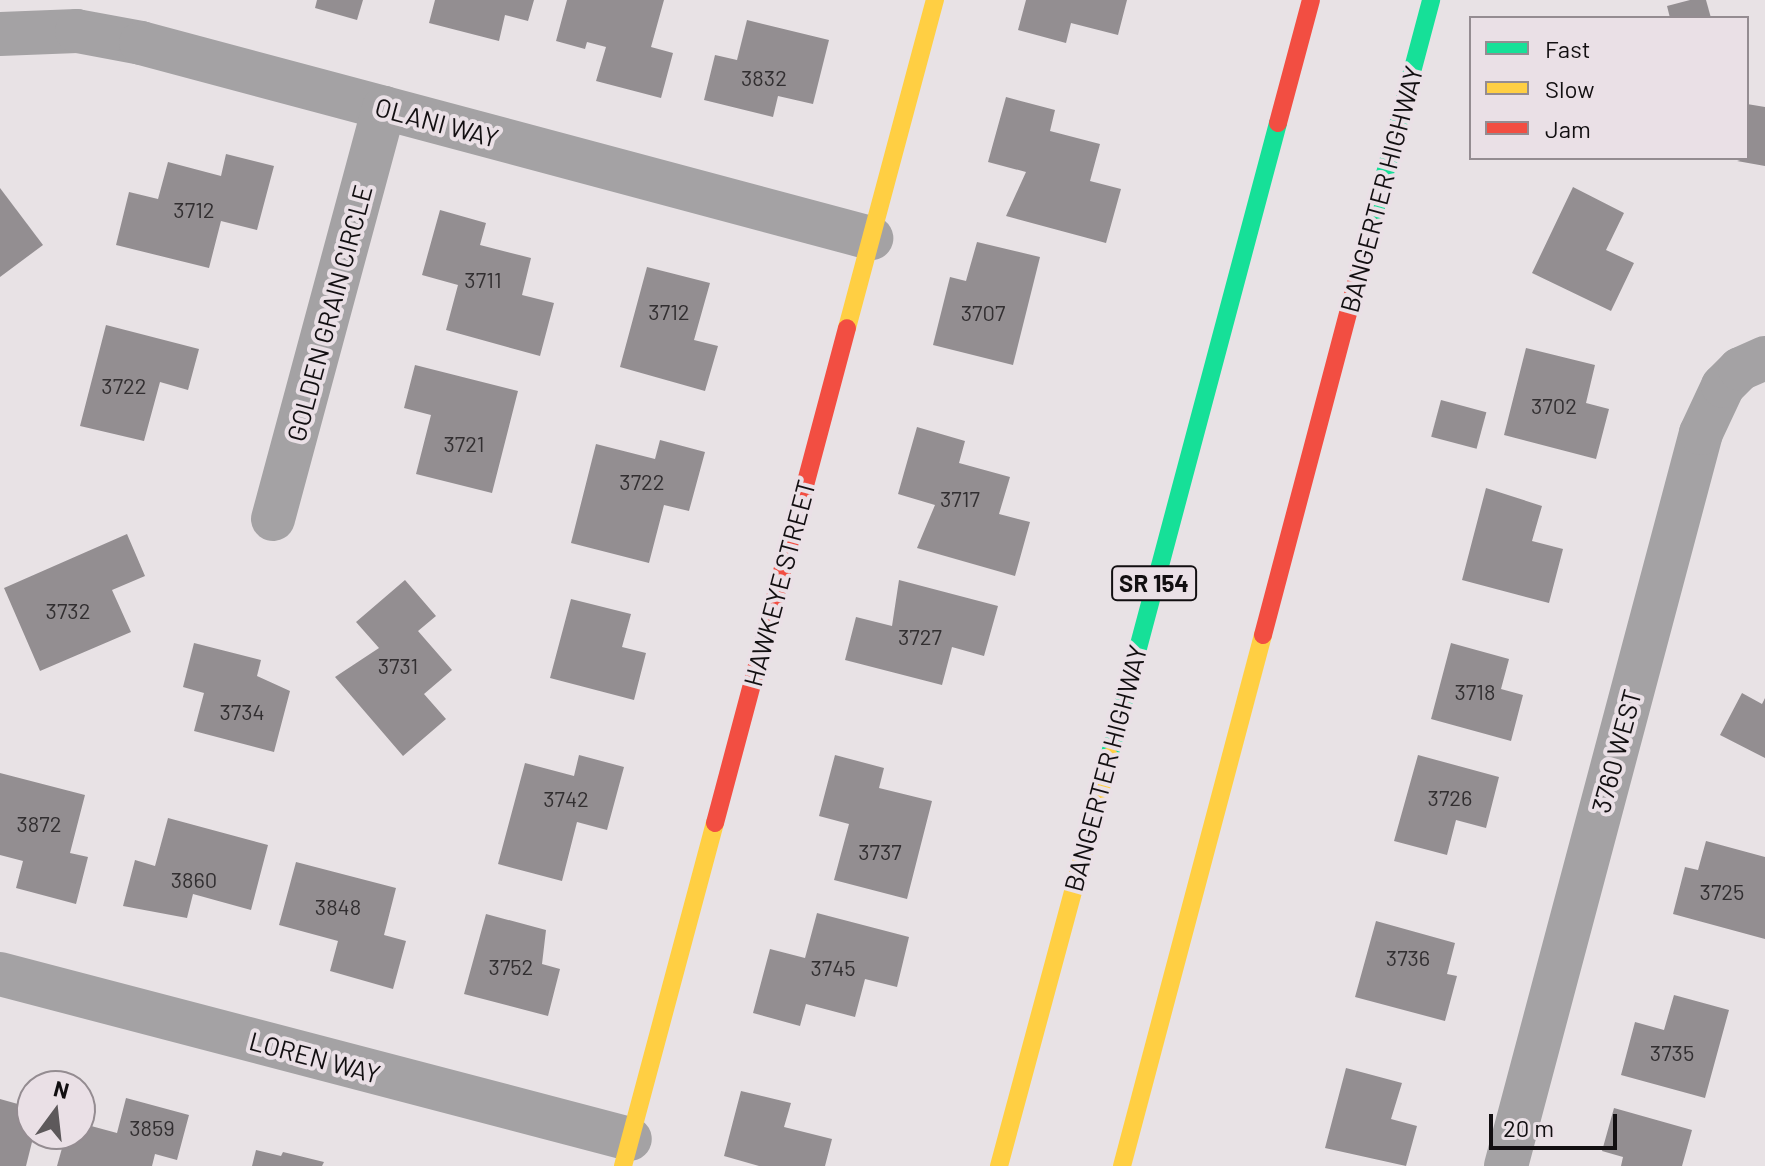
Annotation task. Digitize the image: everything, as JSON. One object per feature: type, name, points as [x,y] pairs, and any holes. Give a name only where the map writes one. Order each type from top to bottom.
[{"type":"main road","name":"HAWKEYE STREET","points":[[627,1153],[935,0]]},
{"type":"main road","name":"BANGERTER HIGHWAY","points":[[999,1166],[1311,0]]},
{"type":"main road","name":"BANGERTER HIGHWAY","points":[[1122,1166],[1431,0]]},
{"type":"street","name":"OLANI WAY","points":[[0,34],[108,35],[871,238]]},
{"type":"street","name":"GOLDEN GRAIN CIRCLE","points":[[273,519],[384,108]]},
{"type":"street","name":"3760 WEST","points":[[1506,1166],[1701,433],[1723,386],[1763,358]]},
{"type":"street","name":"LOREN WAY","points":[[0,974],[627,1153]]},
{"type":"building","points":[[317,0],[363,0],[357,20],[315,8]]},
{"type":"building","points":[[435,0],[534,0],[528,21],[505,15],[499,41],[429,23]]},
{"type":"building","points":[[567,0],[664,0],[651,47],[673,53],[661,98],[596,81],[606,47],[587,42],[585,49],[556,41]]},
{"type":"building","points":[[1026,0],[1127,0],[1118,35],[1071,23],[1066,43],[1018,30]]},
{"type":"building","points":[[1690,0],[1706,0],[1710,16],[1670,16],[1667,6]]},
{"type":"building","points":[[747,20],[829,40],[813,104],[778,96],[773,117],[704,100],[715,55],[737,60]]},
{"type":"building","points":[[1006,97],[1055,110],[1050,131],[1100,144],[1090,181],[1121,189],[1106,243],[1006,216],[1026,172],[988,162]]},
{"type":"building","points":[[1749,104],[1765,107],[1765,166],[1737,161],[1749,160]]},
{"type":"building","points":[[226,154],[274,166],[257,230],[221,221],[209,268],[116,245],[129,192],[158,199],[168,162],[221,176]]},
{"type":"building","points":[[1573,187],[1624,213],[1606,250],[1634,263],[1611,311],[1532,273]]},
{"type":"building","points":[[0,188],[43,245],[0,277]]},
{"type":"building","points":[[440,210],[486,223],[480,245],[531,258],[522,295],[554,303],[540,356],[446,330],[458,285],[422,275]]},
{"type":"building","points":[[977,242],[1040,257],[1013,365],[933,345],[950,277],[966,281]]},
{"type":"building","points":[[647,267],[710,283],[694,340],[718,346],[705,391],[620,367]]},
{"type":"building","points":[[106,325],[199,349],[188,390],[160,382],[144,441],[80,426]]},
{"type":"building","points":[[1526,348],[1595,365],[1586,403],[1609,409],[1596,459],[1504,435]]},
{"type":"building","points":[[415,365],[518,391],[492,493],[416,474],[431,415],[404,408]]},
{"type":"building","points":[[1441,400],[1486,412],[1477,449],[1431,437]]},
{"type":"building","points":[[917,427],[965,441],[959,463],[1010,477],[999,514],[1030,522],[1015,576],[917,548],[935,505],[898,494]]},
{"type":"building","points":[[660,440],[705,452],[689,511],[664,505],[649,563],[571,543],[596,444],[655,459]]},
{"type":"building","points":[[1486,488],[1542,506],[1532,541],[1563,549],[1549,603],[1462,580]]},
{"type":"building","points":[[127,534],[145,576],[112,590],[131,632],[40,671],[4,588]]},
{"type":"building","points":[[405,580],[436,616],[418,631],[452,670],[424,694],[446,719],[403,756],[335,677],[379,648],[356,622]]},
{"type":"building","points":[[899,580],[998,606],[984,656],[952,647],[942,685],[845,660],[856,617],[892,626]]},
{"type":"building","points":[[571,599],[631,614],[622,647],[646,653],[634,700],[550,678]]},
{"type":"building","points":[[194,643],[261,660],[257,676],[290,691],[274,752],[194,731],[204,693],[183,687]]},
{"type":"building","points":[[1451,643],[1509,659],[1501,689],[1523,695],[1511,741],[1431,719]]},
{"type":"building","points":[[1742,693],[1762,704],[1765,698],[1765,758],[1720,735]]},
{"type":"building","points":[[579,755],[624,767],[607,830],[577,822],[562,881],[498,864],[525,763],[574,776]]},
{"type":"building","points":[[835,755],[884,768],[879,788],[932,801],[907,899],[834,880],[849,824],[819,816]]},
{"type":"building","points":[[1418,755],[1499,777],[1486,828],[1456,820],[1447,855],[1394,841]]},
{"type":"building","points":[[0,773],[85,795],[70,853],[88,857],[76,904],[16,888],[23,861],[0,855]]},
{"type":"building","points":[[168,818],[268,845],[251,910],[193,894],[187,918],[123,906],[135,860],[155,866]]},
{"type":"building","points":[[1706,841],[1765,857],[1765,939],[1673,914],[1685,867],[1698,870]]},
{"type":"building","points":[[296,862],[396,888],[384,935],[406,941],[393,989],[330,971],[338,941],[279,925]]},
{"type":"building","points":[[817,913],[909,937],[897,987],[865,979],[855,1017],[806,1004],[800,1026],[753,1013],[770,949],[805,958]]},
{"type":"building","points":[[486,914],[546,930],[542,964],[560,969],[548,1016],[464,994]]},
{"type":"building","points":[[1376,921],[1455,943],[1447,974],[1457,976],[1445,1021],[1355,997]]},
{"type":"building","points":[[1674,995],[1729,1010],[1705,1098],[1621,1075],[1635,1022],[1664,1030]]},
{"type":"building","points":[[1346,1068],[1402,1083],[1391,1119],[1417,1126],[1406,1166],[1325,1148]]},
{"type":"building","points":[[741,1091],[791,1103],[784,1127],[832,1139],[825,1166],[759,1166],[724,1156]]},
{"type":"building","points":[[126,1098],[189,1115],[177,1160],[155,1154],[152,1166],[57,1166],[62,1150],[96,1150],[96,1127],[117,1133]]},
{"type":"building","points":[[0,1099],[16,1104],[16,1150],[30,1150],[26,1166],[0,1166]]},
{"type":"building","points":[[1614,1108],[1692,1130],[1682,1166],[1621,1166],[1623,1157],[1602,1151]]},
{"type":"building","points":[[256,1150],[281,1156],[283,1152],[324,1162],[322,1166],[252,1166]]},
{"type":"traffic: fast","points":[[1371,226],[1431,0]]},
{"type":"traffic: fast","points":[[1109,757],[1278,123]]},
{"type":"traffic: slow","points":[[847,328],[935,0]]},
{"type":"traffic: slow","points":[[1122,1166],[1263,635]]},
{"type":"traffic: slow","points":[[999,1166],[1109,757]]},
{"type":"traffic: slow","points":[[623,1166],[715,823]]},
{"type":"traffic: jam","points":[[1278,123],[1311,0]]},
{"type":"traffic: jam","points":[[1263,635],[1371,226]]},
{"type":"traffic: jam","points":[[715,823],[847,328]]}]
